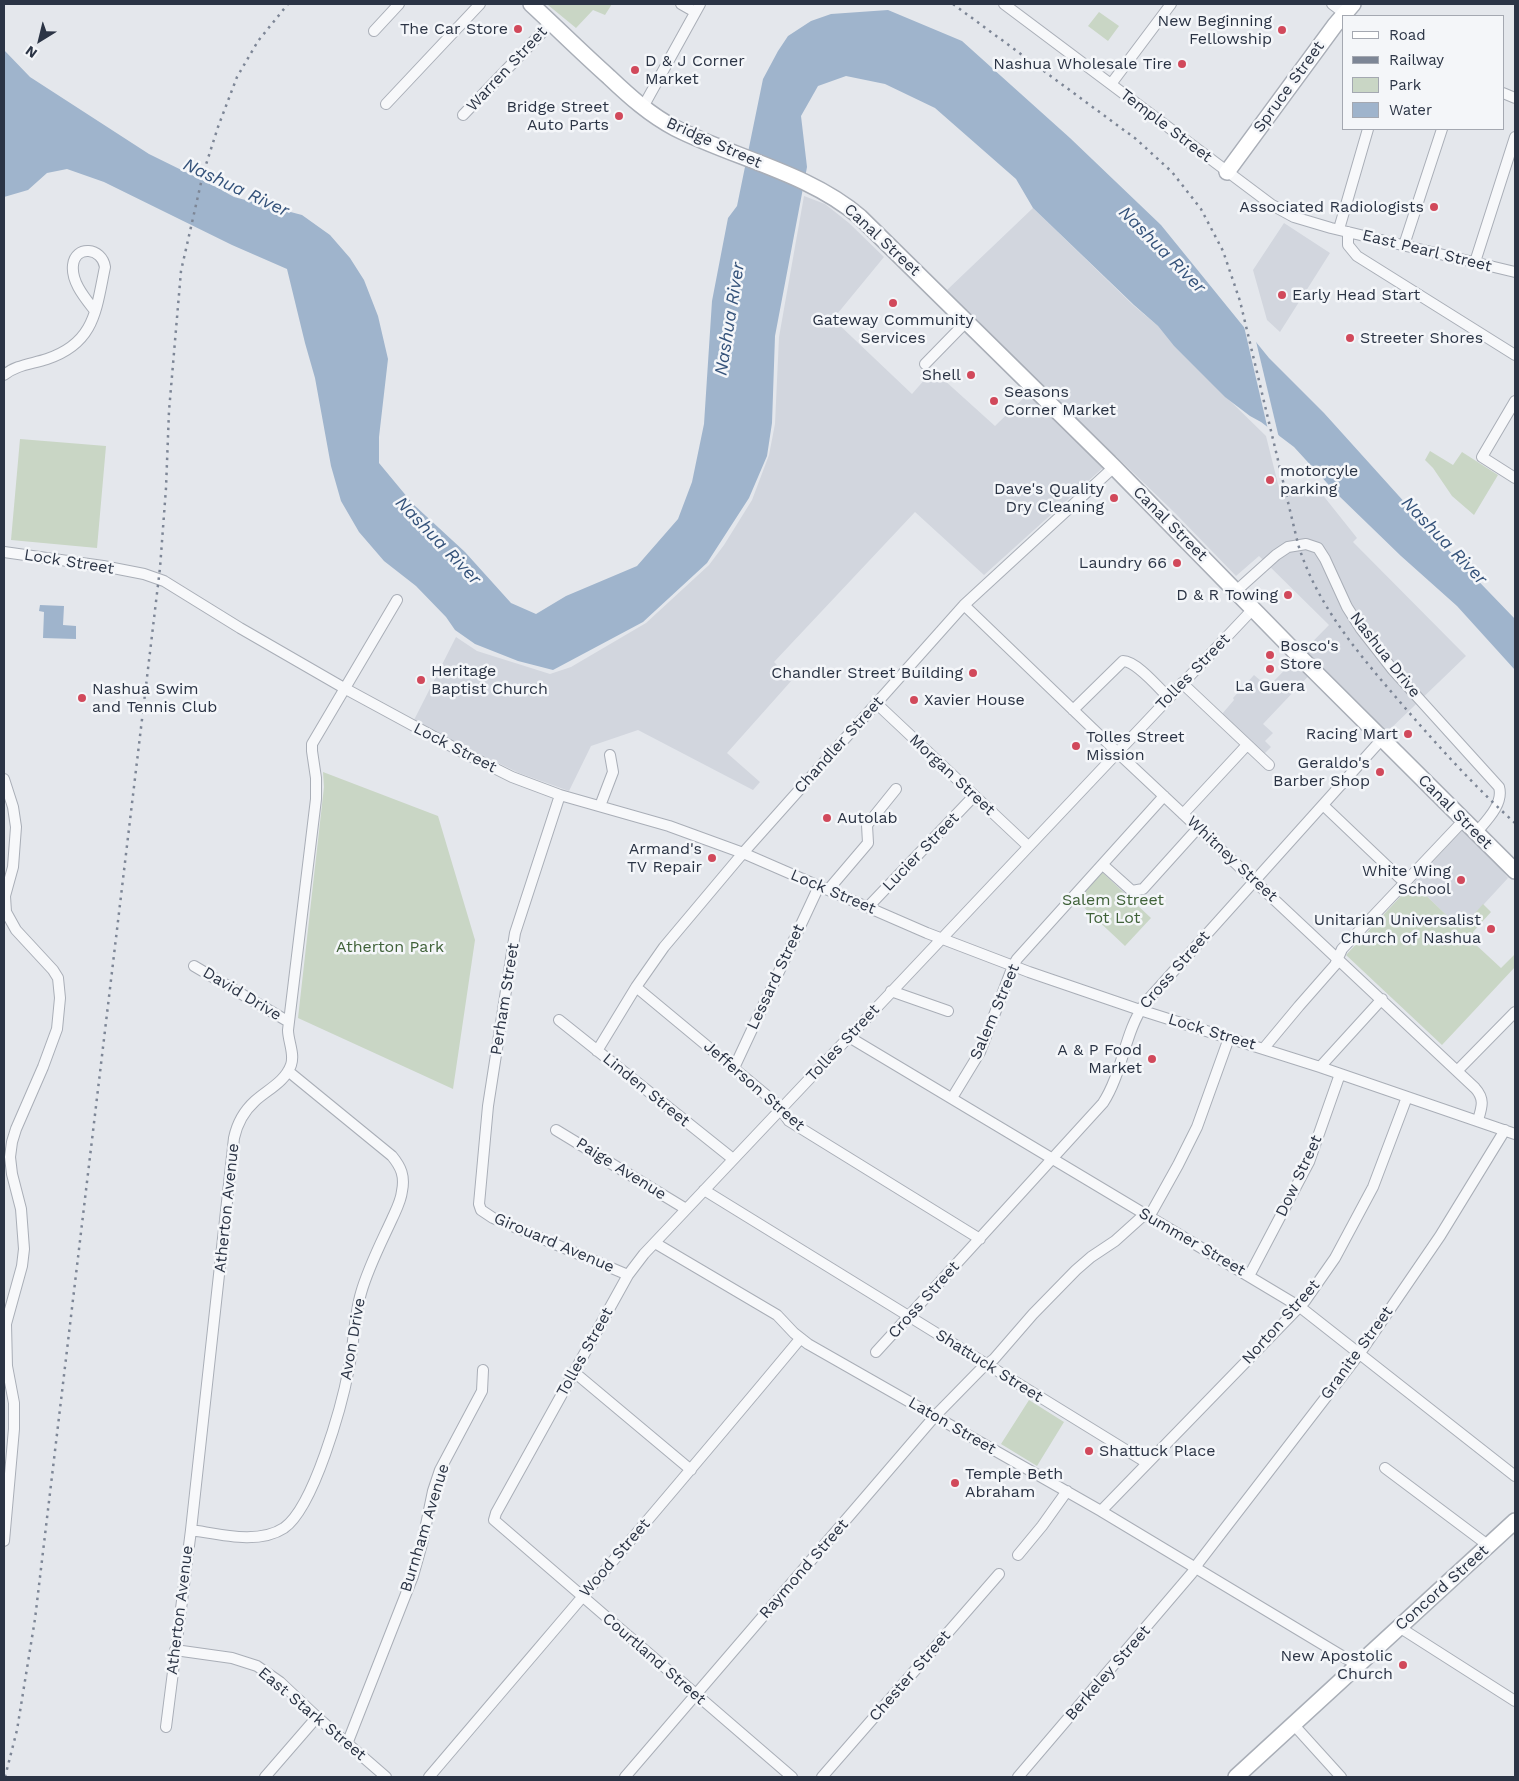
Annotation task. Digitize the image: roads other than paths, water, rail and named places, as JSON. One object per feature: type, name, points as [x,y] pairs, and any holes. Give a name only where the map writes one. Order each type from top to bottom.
[{"type":"street","points":[[374,31],[398,4]]},
{"type":"street","points":[[386,104],[480,4]]},
{"type":"street","name":"Bridge Street","points":[[531,4],[643,107],[676,128],[817,188]]},
{"type":"street","points":[[643,107],[698,8],[681,4]]},
{"type":"street","name":"Temple Street","points":[[1004,4],[1272,205],[1286,214],[1303,220],[1344,230]]},
{"type":"street","points":[[1111,84],[1170,4]]},
{"type":"street","points":[[1332,4],[1348,11]]},
{"type":"street","name":"Spruce Street","points":[[1227,172],[1342,19]]},
{"type":"street","name":"Warren Street","points":[[463,115],[551,23]]},
{"type":"street","points":[[1368,130],[1344,230],[1348,245],[1357,256],[1515,355]]},
{"type":"street","points":[[1404,245],[1442,130]]},
{"type":"street","points":[[1475,262],[1515,137]]},
{"type":"street","name":"Canal Street","points":[[817,188],[842,202],[860,217],[1114,468],[1515,871]]},
{"type":"street","name":"East Pearl Street","points":[[1344,230],[1515,272]]},
{"type":"street","points":[[4,375],[20,366],[56,356],[69,349],[85,334],[90,326],[95,310],[105,267],[99,254],[89,250],[80,253],[74,261],[74,272],[84,297],[95,310]]},
{"type":"street","points":[[925,364],[966,322]]},
{"type":"street","points":[[1515,401],[1482,457],[1515,478]]},
{"type":"street","name":"Chandler Street","points":[[597,1051],[636,987],[669,941],[743,853],[876,703],[964,605],[1114,468]]},
{"type":"street","name":"Nashua Drive","points":[[1236,591],[1288,547],[1306,544],[1318,548],[1333,575],[1347,607],[1361,629],[1393,670],[1499,787],[1500,793],[1496,806],[1476,833]]},
{"type":"street","name":"Lock Street","points":[[4,552],[103,566],[144,574],[164,581],[344,688],[512,777],[560,795],[669,826],[743,853],[941,939],[1013,966],[1140,1010],[1264,1048],[1510,1132]]},
{"type":"street","points":[[288,1071],[292,1058],[288,1035],[289,1022],[316,799],[316,778],[312,748],[344,688],[397,600]]},
{"type":"street","name":"Whitney Street","points":[[964,605],[1183,814],[1382,999],[1482,1096],[1482,1107],[1478,1120]]},
{"type":"street","name":"Tolles Street","points":[[494,1520],[501,1501],[628,1275],[655,1242],[1253,609]]},
{"type":"street","points":[[1074,710],[1123,661],[1127,661],[1136,667],[1168,697]]},
{"type":"street","points":[[1182,683],[1269,765]]},
{"type":"street","name":"Morgan Street","points":[[876,703],[1028,846]]},
{"type":"street","name":"Cross Street","points":[[876,1352],[1096,1112],[1109,1094],[1140,1010],[1159,985],[1382,739]]},
{"type":"street","points":[[1183,814],[1247,745]]},
{"type":"street","points":[[600,806],[613,772],[610,755]]},
{"type":"street","points":[[4,779],[13,807],[16,827],[13,867],[5,896],[6,912],[16,930],[53,970],[58,978],[60,998],[56,1029],[43,1067],[16,1128],[10,1157],[12,1174],[21,1209],[24,1249],[22,1266],[6,1324],[6,1366],[14,1403],[14,1429],[4,1541]]},
{"type":"street","name":"Lessard Street","points":[[734,1068],[823,888],[868,843],[866,825],[896,789]]},
{"type":"street","name":"Perham Street","points":[[481,1210],[479,1194],[488,1106],[515,933],[560,795]]},
{"type":"street","name":"Lucier Street","points":[[868,907],[974,796]]},
{"type":"street","name":"Salem Street","points":[[952,1098],[980,1052],[1013,966],[1031,943],[1164,796]]},
{"type":"street","points":[[1323,805],[1405,883]]},
{"type":"street","points":[[1264,1048],[1335,966],[1342,949],[1464,820]]},
{"type":"street","points":[[1103,865],[1132,892],[1143,889],[1198,828]]},
{"type":"street","name":"David Drive","points":[[194,966],[289,1022]]},
{"type":"street","name":"Jefferson Street","points":[[636,987],[777,1104],[789,1121],[980,1239]]},
{"type":"street","points":[[891,991],[948,1011]]},
{"type":"street","points":[[1320,1067],[1382,999]]},
{"type":"street","points":[[1457,1071],[1515,1012]]},
{"type":"street","name":"Linden Street","points":[[559,1020],[733,1159]]},
{"type":"street","name":"Summer Street","points":[[849,1037],[1300,1307],[1515,1476]]},
{"type":"street","name":"Raymond Street","points":[[625,1777],[935,1416],[994,1359],[1033,1314],[1076,1270],[1090,1257],[1115,1241],[1147,1216],[1197,1127],[1230,1038]]},
{"type":"street","name":"Atherton Avenue","points":[[166,1728],[234,1138],[237,1126],[246,1111],[277,1084],[288,1071]]},
{"type":"street","name":"Avon Drive","points":[[190,1530],[243,1536],[264,1535],[284,1528],[304,1504],[326,1450],[342,1397],[361,1293],[402,1194],[403,1174],[392,1156],[288,1071]]},
{"type":"street","name":"Dow Street","points":[[1249,1276],[1309,1162],[1340,1074]]},
{"type":"street","name":"Norton Street","points":[[1101,1510],[1300,1307],[1335,1258],[1373,1187],[1407,1097]]},
{"type":"street","name":"Paige Avenue","points":[[556,1130],[686,1209]]},
{"type":"street","name":"Granite Street","points":[[1196,1567],[1360,1353],[1510,1132]]},
{"type":"street","name":"Shattuck Street","points":[[704,1190],[1147,1463]]},
{"type":"street","name":"Girouard Avenue","points":[[481,1210],[493,1218],[628,1275]]},
{"type":"street","name":"Laton Street","points":[[655,1242],[777,1315],[800,1339],[1101,1510],[1357,1665]]},
{"type":"street","name":"Wood Street","points":[[430,1777],[582,1596],[692,1470],[800,1339]]},
{"type":"street","name":"Burnham Avenue","points":[[347,1744],[413,1576],[433,1491],[440,1470],[482,1391],[483,1370]]},
{"type":"street","points":[[574,1372],[692,1470]]},
{"type":"street","points":[[1385,1468],[1489,1546]]},
{"type":"street","points":[[1018,1555],[1042,1526],[1066,1491]]},
{"type":"street","name":"Courtland Street","points":[[494,1520],[792,1777]]},
{"type":"street","name":"Concord Street","points":[[1236,1777],[1515,1521]]},
{"type":"street","name":"Berkeley Street","points":[[1018,1777],[1196,1567]]},
{"type":"street","name":"Chester Street","points":[[822,1777],[999,1574]]},
{"type":"street","points":[[1399,1627],[1515,1701]]},
{"type":"street","name":"East Stark Street","points":[[175,1650],[232,1658],[257,1666],[280,1682],[386,1777]]},
{"type":"street","points":[[265,1777],[317,1717]]},
{"type":"street","points":[[1294,1724],[1341,1777]]},
{"type":"water","name":"Nashua River","points":[[888,10],[962,41],[1070,138],[1161,225],[1269,358],[1324,413],[1435,536],[1515,619],[1515,670],[1457,606],[1401,556],[1338,495],[1294,447],[1225,397],[1174,346],[1158,326],[1033,208],[1016,179],[935,108],[885,84],[846,76],[818,86],[801,116],[807,167],[775,336],[772,423],[767,456],[749,498],[707,563],[643,622],[553,670],[518,661],[475,644],[455,630],[446,617],[416,586],[384,561],[359,532],[341,501],[331,466],[315,378],[287,269],[232,245],[104,182],[67,169],[47,173],[28,190],[4,197],[4,50],[30,77],[149,154],[234,197],[302,215],[330,235],[350,258],[364,280],[378,316],[388,359],[379,437],[379,463],[413,504],[465,552],[511,603],[536,614],[566,596],[637,566],[678,519],[692,482],[704,424],[712,301],[728,218],[737,206],[763,79],[788,36],[811,21],[831,14]]},
{"type":"water","points":[[40,605],[64,606],[63,625],[76,626],[76,639],[43,638],[44,612],[39,611]]},
{"type":"railway","points":[[5,1777],[17,1730],[35,1619],[160,568],[169,411],[181,271],[203,174],[237,77],[258,41],[288,4]]},
{"type":"railway","points":[[953,4],[1136,139],[1172,172],[1201,209],[1223,251],[1240,301],[1298,544],[1316,588],[1341,628],[1385,684],[1456,765],[1515,823]]},
{"type":"place","name":"The Car Store","points":[[518,29]]},
{"type":"place","name":"New Beginning Fellowship","points":[[1282,30]]},
{"type":"place","name":"Nashua Wholesale Tire","points":[[1182,64]]},
{"type":"place","name":"D & J Corner Market","points":[[635,70]]},
{"type":"place","name":"Bridge Street Auto Parts","points":[[619,116]]},
{"type":"place","name":"Associated Radiologists","points":[[1434,207]]},
{"type":"place","name":"Early Head Start","points":[[1282,295]]},
{"type":"place","name":"Gateway Community Services","points":[[893,303]]},
{"type":"place","name":"Streeter Shores","points":[[1350,338]]},
{"type":"place","name":"Shell","points":[[971,375]]},
{"type":"place","name":"Seasons Corner Market","points":[[994,401]]},
{"type":"place","name":"motorcyle parking","points":[[1270,480]]},
{"type":"place","name":"Dave's Quality Dry Cleaning","points":[[1114,498]]},
{"type":"place","name":"Laundry 66","points":[[1177,563]]},
{"type":"place","name":"D & R Towing","points":[[1288,595]]},
{"type":"place","name":"Bosco's Store","points":[[1270,655]]},
{"type":"place","name":"La Guera","points":[[1270,669]]},
{"type":"place","name":"Chandler Street Building","points":[[973,673]]},
{"type":"place","name":"Heritage Baptist Church","points":[[421,680]]},
{"type":"place","name":"Nashua Swim and Tennis Club","points":[[82,698]]},
{"type":"place","name":"Xavier House","points":[[914,700]]},
{"type":"place","name":"Racing Mart","points":[[1408,734]]},
{"type":"place","name":"Tolles Street Mission","points":[[1076,746]]},
{"type":"place","name":"Geraldo's Barber Shop","points":[[1380,772]]},
{"type":"place","name":"Autolab","points":[[827,818]]},
{"type":"place","name":"Armand's TV Repair","points":[[712,858]]},
{"type":"place","name":"White Wing School","points":[[1461,880]]},
{"type":"place","name":"Unitarian Universalist Church of Nashua","points":[[1491,929]]},
{"type":"place","name":"A & P Food Market","points":[[1152,1059]]},
{"type":"place","name":"Shattuck Place","points":[[1089,1451]]},
{"type":"place","name":"Temple Beth Abraham","points":[[955,1483]]},
{"type":"place","name":"New Apostolic Church","points":[[1403,1665]]},
{"type":"park label","name":"Salem Street Tot Lot","points":[[1113,909]]},
{"type":"park label","name":"Atherton Park","points":[[390,947]]}]
